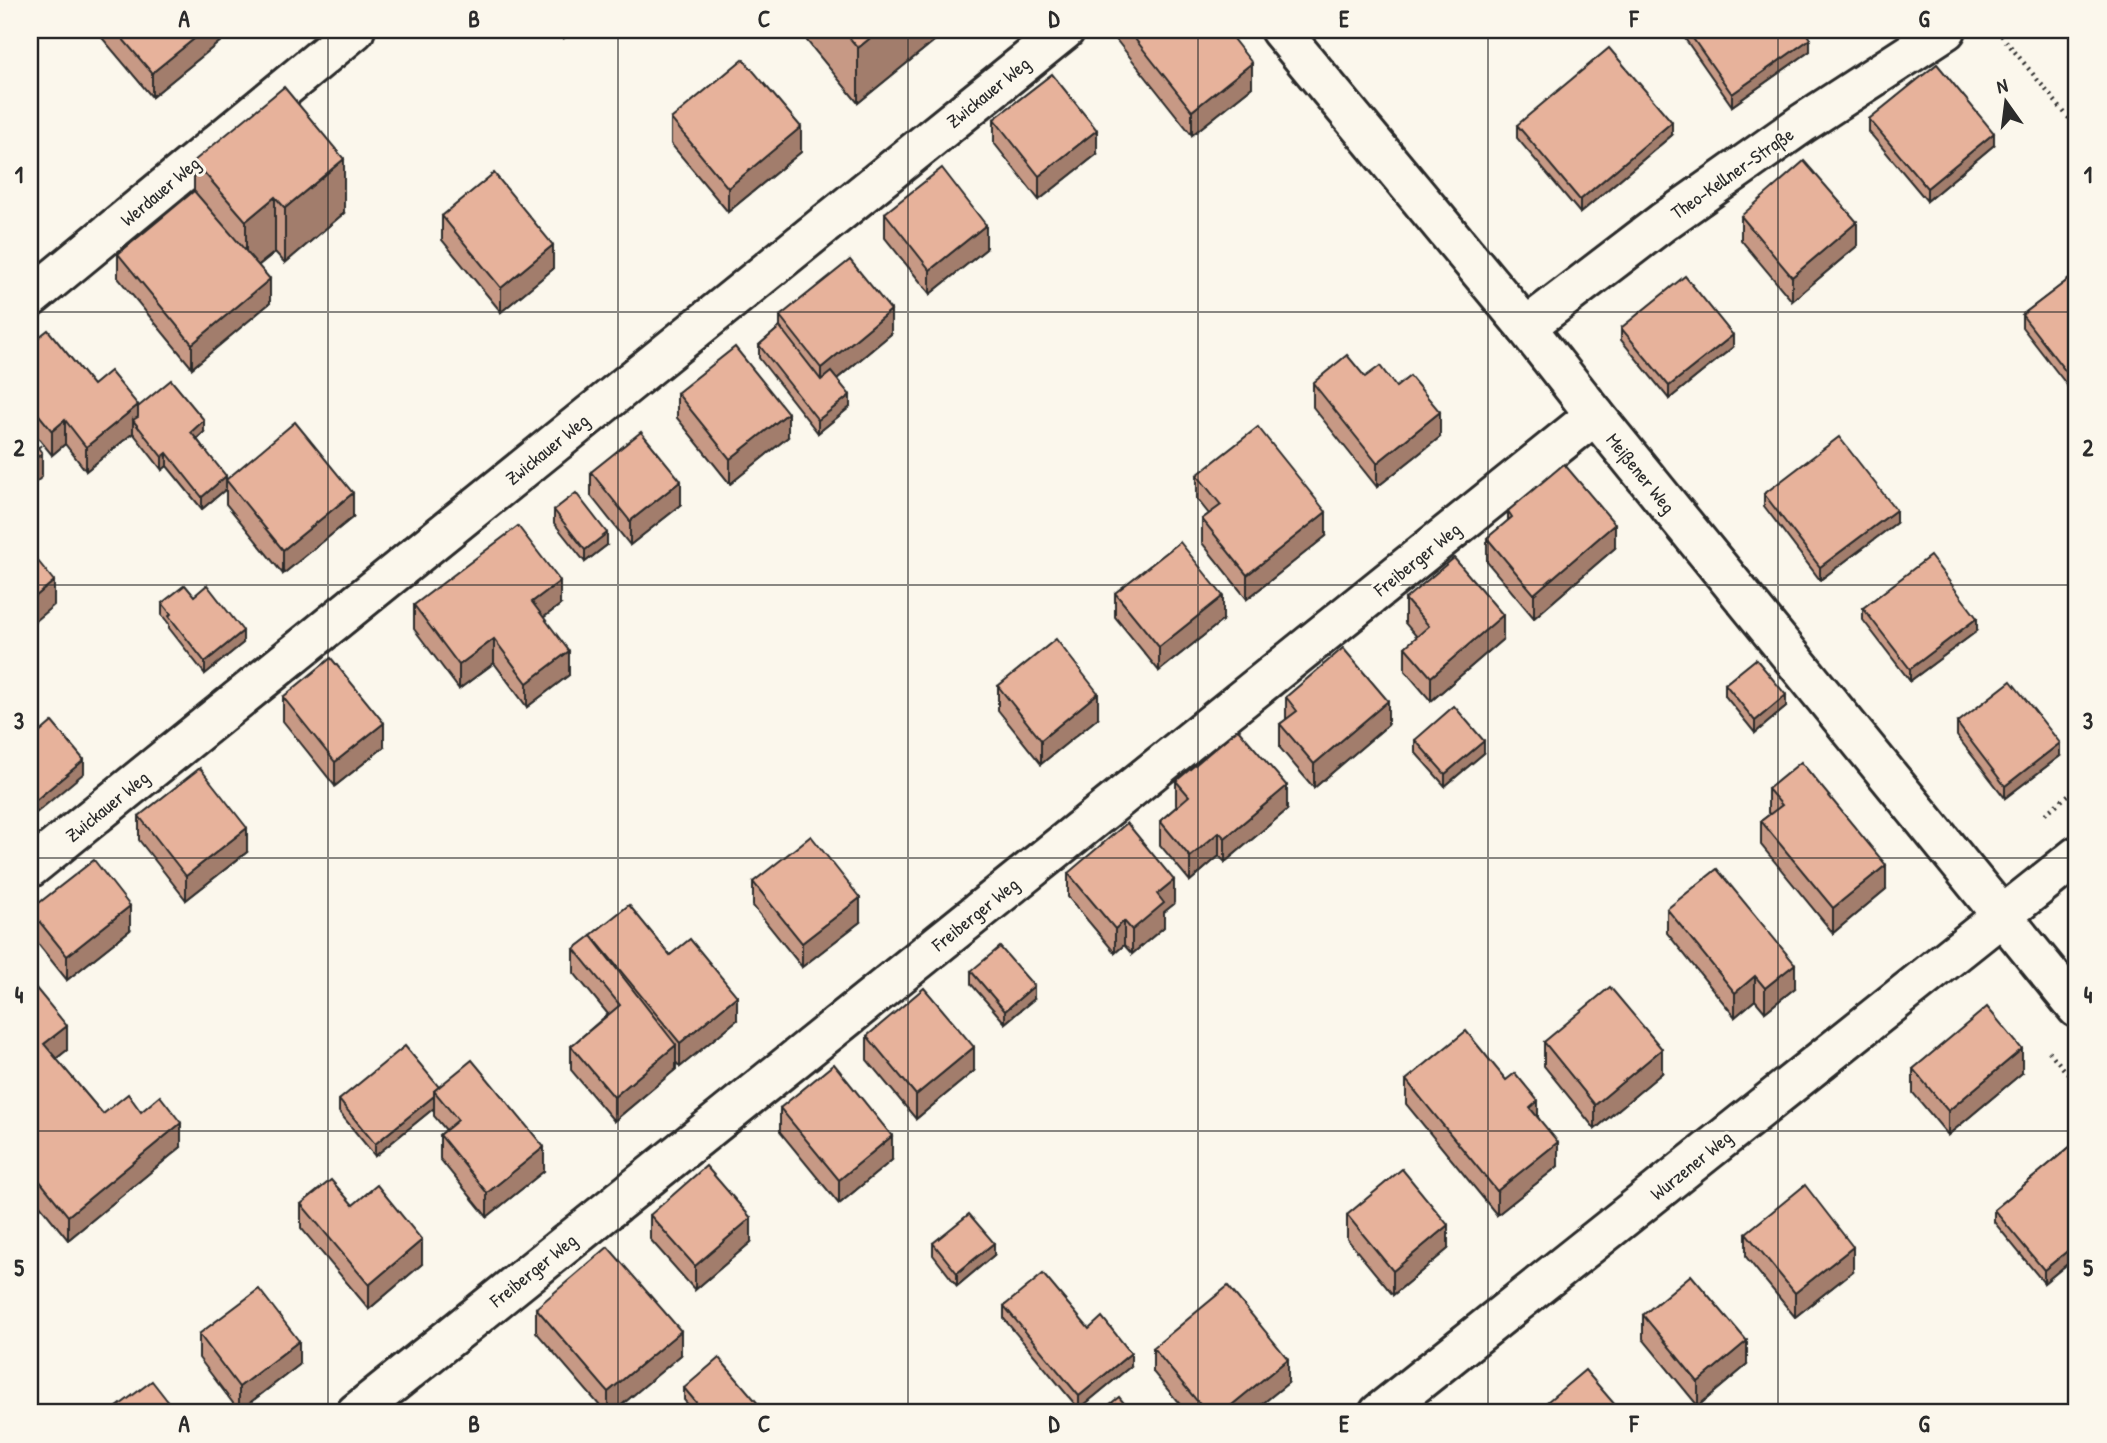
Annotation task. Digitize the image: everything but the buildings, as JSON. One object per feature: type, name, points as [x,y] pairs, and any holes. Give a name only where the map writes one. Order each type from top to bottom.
[{"type":"street","name":"Werdauer Weg","points":[[30,298],[355,30]]},
{"type":"street","name":"Zwickauer Weg","points":[[30,868],[1065,30]]},
{"type":"street","name":"Meißener Weg","points":[[1280,30],[1526,327],[2077,1009]]},
{"type":"street","name":"Theo-Kellner-Straße","points":[[1526,327],[1662,222],[1803,124],[1946,30]]},
{"type":"street","name":"Freiberger Weg","points":[[356,1413],[1595,415]]},
{"type":"street","name":"Wurzener Weg","points":[[1379,1413],[2077,856]]},
{"type":"path","points":[[1997,30],[2077,128]]},
{"type":"path","points":[[30,435],[43,452]]}]
